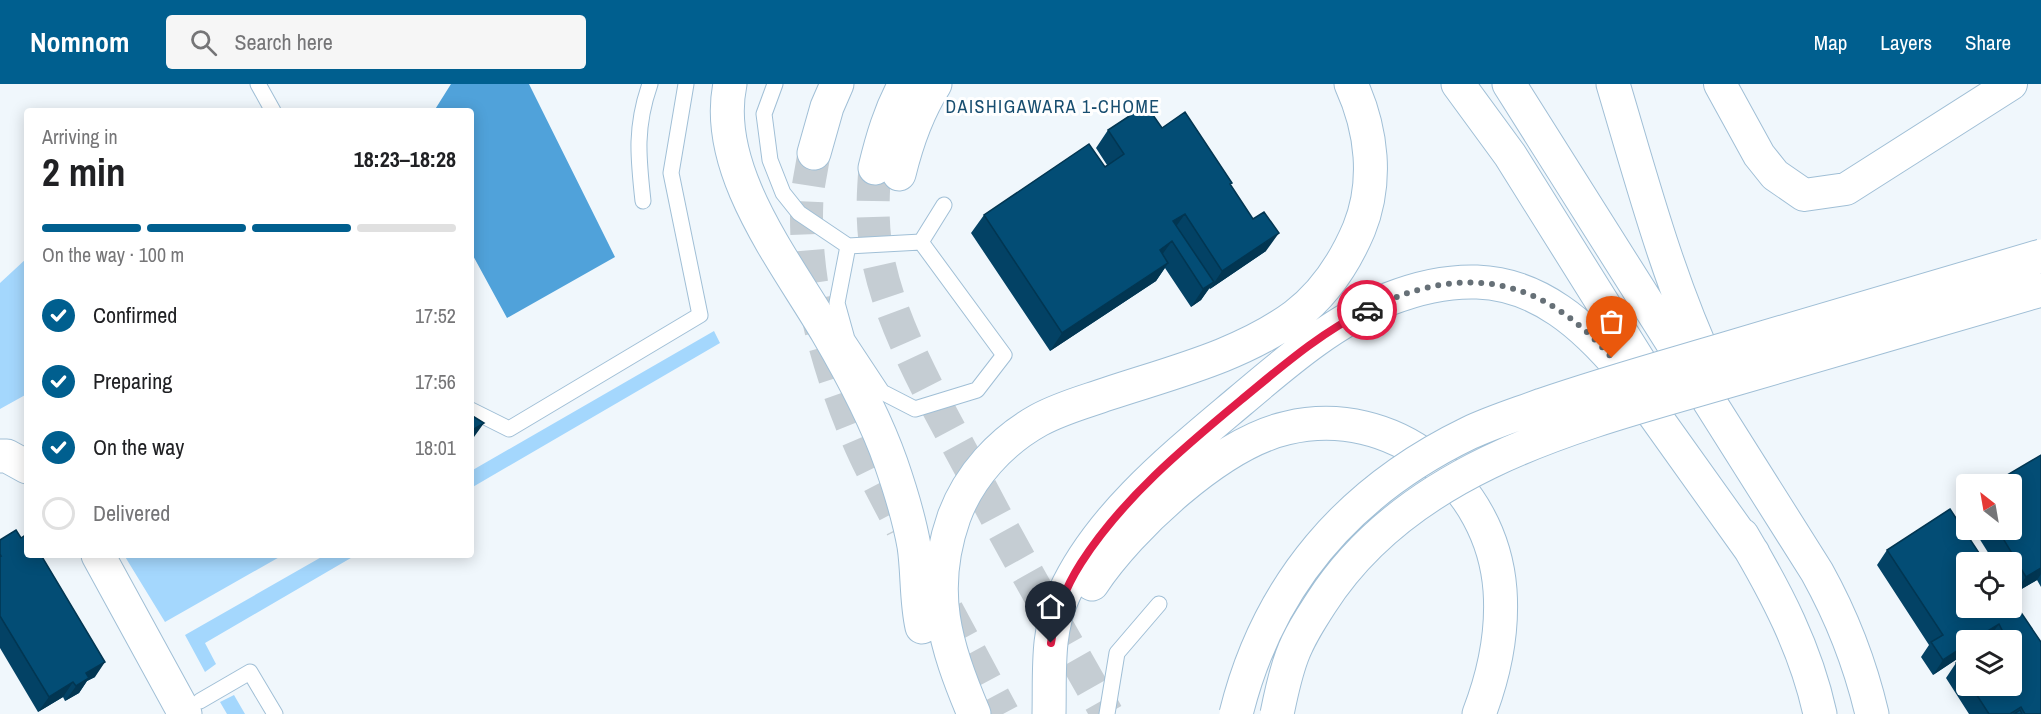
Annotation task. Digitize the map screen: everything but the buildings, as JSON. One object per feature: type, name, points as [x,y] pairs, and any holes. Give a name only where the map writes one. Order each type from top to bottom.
[{"type":"main road","points":[[730,84],[728,124],[734,159],[747,194],[766,231],[851,376],[873,418],[891,462],[914,546],[921,623],[932,664],[955,714]]},
{"type":"main road","points":[[814,153],[827,107],[837,84]]},
{"type":"main road","points":[[905,84],[896,99],[883,133],[887,171],[906,143],[917,116],[935,84]]},
{"type":"main road","points":[[974,714],[951,652],[943,621],[940,591],[942,562],[948,535],[959,505],[974,479],[992,457],[1014,437],[1039,420],[1066,408],[1202,363],[1232,350],[1295,316],[1318,294],[1337,271],[1352,247],[1363,219],[1370,190],[1371,161],[1368,131],[1352,84]]},
{"type":"main road","points":[[1458,84],[1510,155],[1616,322],[1753,553],[1798,642],[1820,714]]},
{"type":"main road","points":[[1509,84],[1817,572],[1837,607],[1852,644],[1872,714]]},
{"type":"main road","points":[[1612,84],[1651,210],[1695,338],[1728,403],[1785,497],[1817,572]]},
{"type":"main road","points":[[1236,714],[1244,682],[1276,609],[1319,546],[1342,520],[1372,493],[1438,450],[1470,433],[1588,389],[2041,256]]},
{"type":"main road","points":[[1049,714],[1048,659],[1053,627],[1063,595],[1080,564],[1104,530],[1129,502],[1209,427],[1302,351],[1359,314],[1388,299],[1420,288],[1451,282],[1478,282],[1504,286],[1541,299],[1580,325],[1623,371],[1753,553]]},
{"type":"main road","points":[[1277,714],[1282,688],[1293,655],[1309,622],[1330,589],[1354,559],[1379,534],[1408,510],[1467,474],[1527,445],[1599,419],[2041,290]]},
{"type":"main road","points":[[1062,714],[1068,645],[1078,611],[1092,582],[1137,528],[1198,475],[1227,456],[1255,440],[1286,428],[1318,423],[1350,425],[1379,431],[1431,458],[1453,480],[1471,504],[1486,530],[1495,559],[1500,590],[1499,623],[1496,657],[1479,714]]},
{"type":"main road","points":[[0,456],[7,456],[24,465]]},
{"type":"main road","points":[[100,558],[193,708]]},
{"type":"street","points":[[1720,84],[1759,155],[1775,175],[1804,195],[1846,189],[2011,84]]},
{"type":"lane","points":[[258,84],[271,108]]},
{"type":"lane","points":[[643,201],[639,131],[642,107],[650,84]]},
{"type":"lane","points":[[474,412],[509,429],[700,315],[671,173],[686,84]]},
{"type":"lane","points":[[776,84],[764,114],[770,160],[783,193],[799,213],[848,246],[921,242]]},
{"type":"lane","points":[[921,242],[944,205]]},
{"type":"lane","points":[[848,246],[837,303],[846,339],[882,392],[915,409],[976,390],[1004,355],[921,242]]},
{"type":"lane","points":[[1107,714],[1117,653],[1159,604]]},
{"type":"lane","points":[[193,708],[250,672],[275,714]]},
{"type":"shaded area","points":[[451,84],[529,84],[615,257],[507,318],[474,258],[474,108],[436,108]]},
{"type":"shaded area","points":[[24,261],[24,396],[0,409],[0,283]]},
{"type":"shaded area","points":[[714,331],[720,343],[474,486],[474,469]]},
{"type":"shaded area","points":[[126,558],[278,558],[165,622]]},
{"type":"shaded area","points":[[320,558],[351,558],[205,643],[216,664],[205,672],[185,635]]},
{"type":"shaded area","points":[[234,695],[245,714],[227,714],[220,702]]},
{"type":"tunnel","points":[[814,153],[808,193],[807,228],[808,257],[818,316],[833,374],[854,430],[902,528]]},
{"type":"tunnel","points":[[875,168],[873,204],[875,241],[889,301],[901,331],[929,391],[990,505],[1107,714]]},
{"type":"tunnel","points":[[947,610],[1003,714]]},
{"type":"way so far","points":[[1367,310],[1388,299],[1420,288],[1451,282],[1478,282],[1504,286],[1532,295],[1558,309],[1580,325],[1612,358]]},
{"type":"district","name":"DAISHIGAWARA 1-CHOME","points":[[1053,107]]},
{"type":"route","points":[[1051,643],[1053,627],[1063,595],[1080,564],[1104,530],[1129,502],[1196,439],[1263,381],[1302,351],[1367,310]]}]
